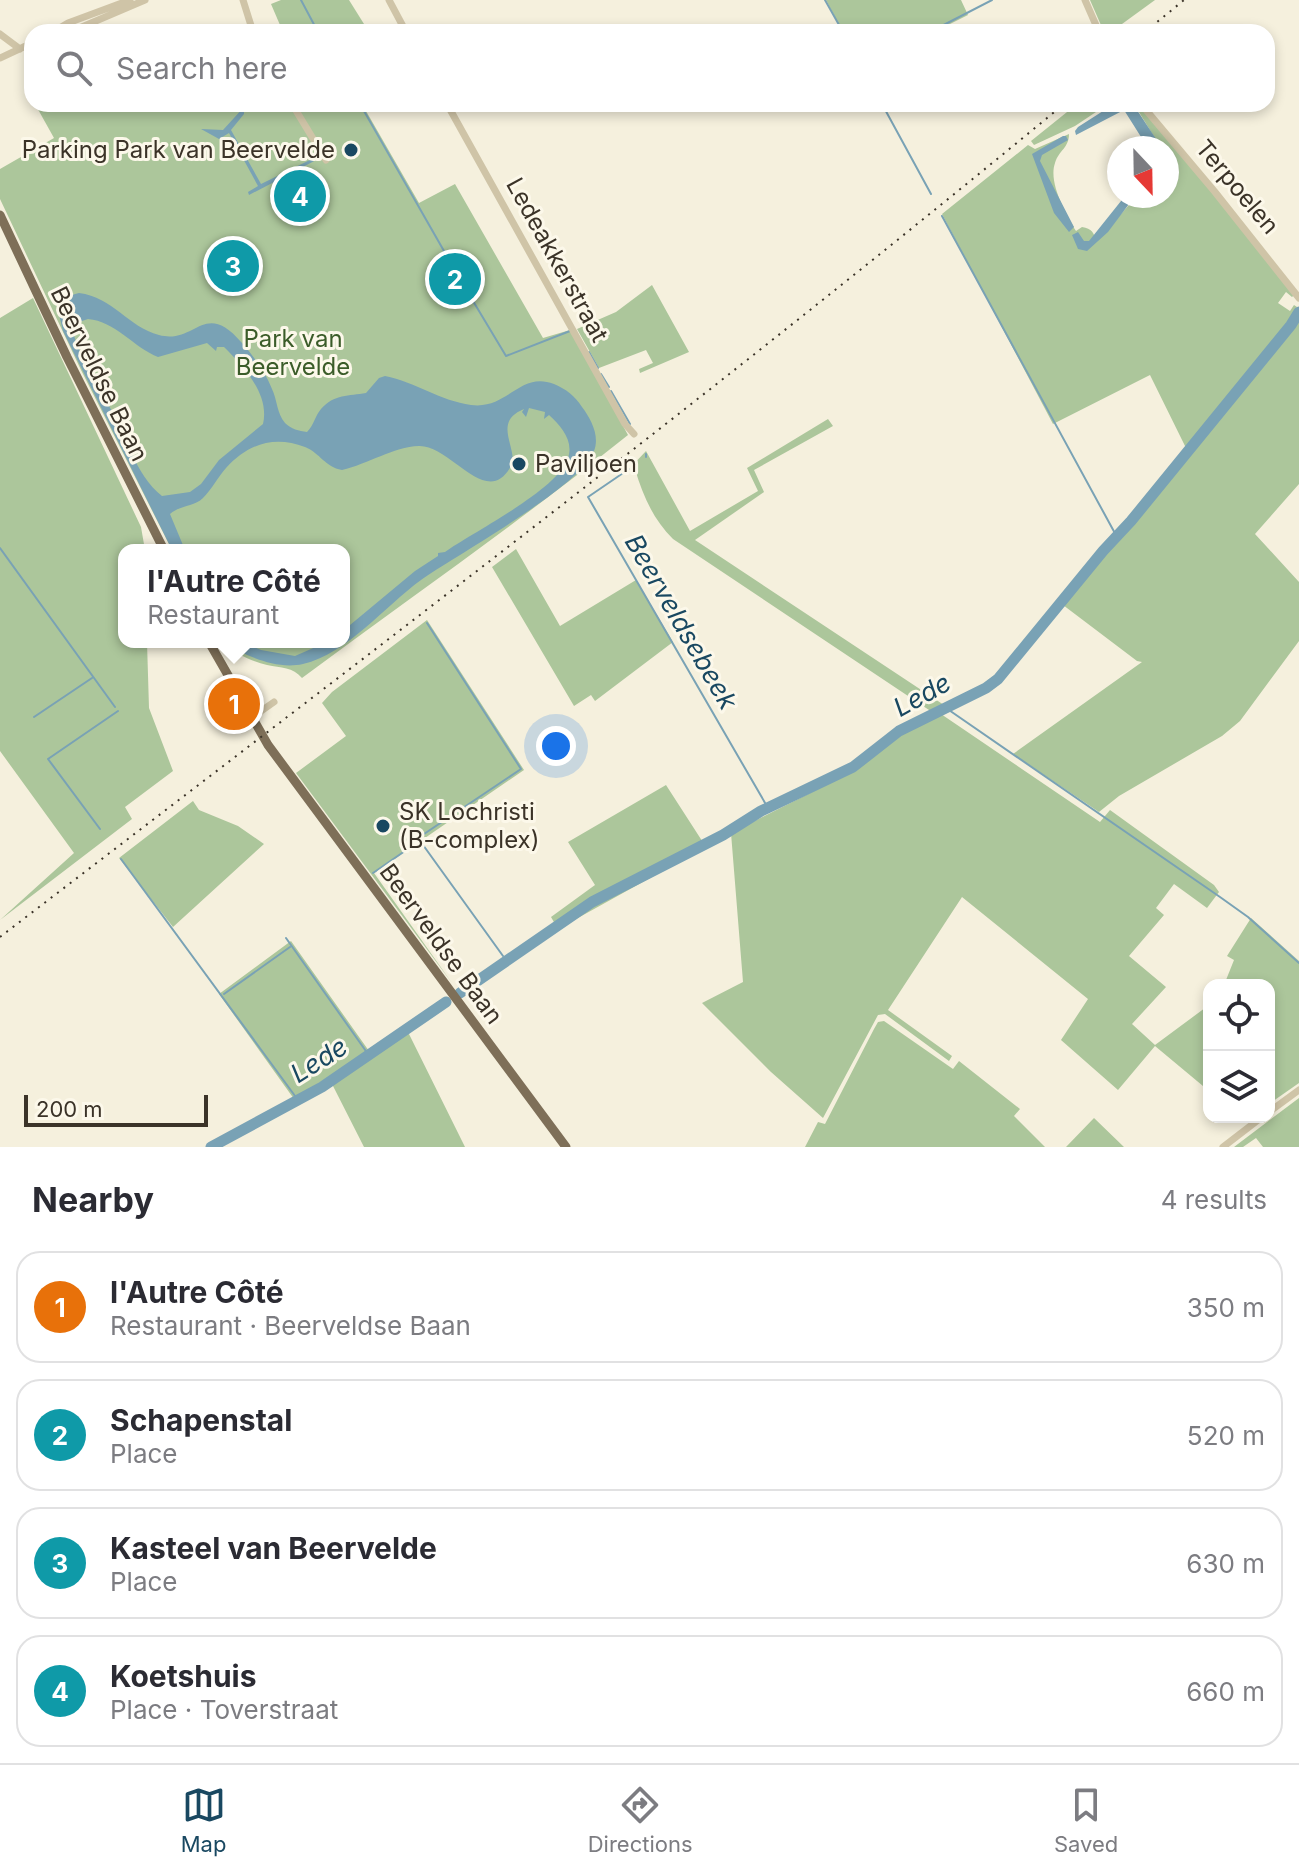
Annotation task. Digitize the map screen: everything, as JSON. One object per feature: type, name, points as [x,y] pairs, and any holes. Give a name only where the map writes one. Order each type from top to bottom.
[{"type":"main road","name":"Beerveldse Baan","points":[[0,215],[161,544]]},
{"type":"main road","name":"Beerveldse Baan","points":[[212,648],[251,718],[566,1147]]},
{"type":"street","points":[[66,24],[130,0]]},
{"type":"street","points":[[89,24],[145,0]]},
{"type":"street","points":[[243,0],[250,24]]},
{"type":"street","points":[[389,0],[402,24]]},
{"type":"street","points":[[1085,0],[1096,24]]},
{"type":"street","points":[[0,34],[20,49]]},
{"type":"street","points":[[0,58],[24,47]]},
{"type":"street","points":[[297,112],[326,160]]},
{"type":"street","name":"Ledeakkerstraat","points":[[451,112],[625,424],[634,434]]},
{"type":"street","name":"Terpoelen","points":[[1148,112],[1299,298]]},
{"type":"street","points":[[251,718],[274,702]]},
{"type":"street","points":[[1275,1108],[1299,1090]]},
{"type":"street","points":[[1223,1147],[1254,1123]]},
{"type":"green space","points":[[281,0],[349,0],[364,24],[280,24],[271,4]]},
{"type":"green space","points":[[826,0],[961,0],[968,15],[950,24],[839,24]]},
{"type":"green space","points":[[1090,0],[1155,0],[1122,24],[1100,24]]},
{"type":"green space","name":"Park van Beervelde","points":[[39,112],[367,112],[419,203],[455,184],[543,338],[570,330],[628,435],[350,643],[350,544],[169,544],[81,370],[0,199],[0,169],[54,138]]},
{"type":"green space","points":[[1067,112],[1096,112],[1075,126],[1034,145],[1031,141]]},
{"type":"green space","points":[[1139,112],[1147,112],[1166,136],[1154,136]]},
{"type":"green space","points":[[1069,134],[1053,171],[1056,189],[1076,231],[1082,227],[1088,229],[1096,242],[1126,208],[1179,208],[1179,152],[1295,294],[1292,297],[1286,292],[1278,303],[1290,311],[1294,305],[1297,307],[1291,320],[1186,448],[1150,375],[1053,424],[942,214],[1028,145],[1035,149]]},
{"type":"green space","points":[[652,285],[689,352],[640,373],[639,369],[653,363],[646,350],[599,368],[577,329],[616,312]]},
{"type":"green space","points":[[33,298],[141,527],[144,544],[118,544],[118,648],[147,648],[149,708],[173,771],[125,807],[132,819],[0,920],[74,853],[0,751],[0,318]]},
{"type":"green space","points":[[1299,316],[1299,484],[1255,534],[1299,582],[1299,641],[1240,721],[1222,736],[1119,796],[1099,812],[1013,754],[1142,662],[1063,605],[1288,334]]},
{"type":"green space","points":[[828,419],[833,426],[754,470],[764,492],[695,540],[944,705],[932,712],[673,539],[654,515],[635,469],[631,467],[646,451],[690,531],[758,491],[747,468]]},
{"type":"green space","points":[[516,549],[560,626],[636,580],[673,642],[595,701],[591,695],[574,706],[492,567]]},
{"type":"green space","points":[[427,620],[524,770],[374,873],[452,983],[296,773],[346,736],[322,703],[332,692]]},
{"type":"green space","name":"Park van Beervelde","points":[[230,648],[343,648],[302,678],[291,670]]},
{"type":"green space","points":[[941,714],[1100,822],[1110,810],[1214,885],[1219,892],[1207,908],[1174,884],[1156,908],[1164,915],[1129,956],[1166,987],[1132,1024],[1155,1045],[1203,1009],[1203,1086],[1155,1046],[1118,1090],[1061,1040],[1088,999],[962,897],[888,1010],[952,1056],[949,1061],[885,1014],[878,1015],[823,1118],[771,1072],[702,1003],[743,982],[731,833],[838,779],[903,733]]},
{"type":"green space","points":[[666,785],[706,847],[558,929],[551,917],[595,885],[568,842]]},
{"type":"green space","points":[[193,801],[199,810],[238,826],[264,844],[173,927],[119,858]]},
{"type":"green space","points":[[1251,918],[1299,961],[1299,1083],[1275,1100],[1275,979],[1226,979],[1234,960],[1227,956]]},
{"type":"green space","points":[[291,941],[369,1051],[294,1099],[219,994]]},
{"type":"green space","points":[[884,1021],[953,1069],[959,1061],[1020,1109],[1014,1116],[1045,1147],[805,1147],[818,1122],[825,1124],[878,1022]]},
{"type":"green space","points":[[408,1032],[465,1147],[364,1147],[332,1084]]},
{"type":"green space","points":[[1299,1098],[1299,1147],[1263,1147],[1256,1138],[1243,1147],[1234,1147],[1266,1123],[1275,1123],[1275,1116]]},
{"type":"green space","points":[[1094,1118],[1124,1147],[1066,1147]]},
{"type":"water","points":[[239,112],[244,112],[231,130],[261,184],[318,156],[320,158],[249,195],[248,192],[258,186],[229,133],[219,139],[201,129],[223,130]]},
{"type":"water","points":[[1101,112],[1120,112],[1076,135],[1075,131]]},
{"type":"water","points":[[1125,112],[1138,112],[1154,136],[1140,136]]},
{"type":"water","points":[[1063,136],[1068,140],[1042,155],[1040,161],[1074,227],[1069,232],[1054,213],[1032,154]]},
{"type":"water","points":[[1115,208],[1126,208],[1108,232],[1087,251],[1078,249],[1072,235],[1078,232],[1084,241],[1089,241]]},
{"type":"water","points":[[79,293],[91,296],[138,326],[159,335],[182,334],[209,323],[229,330],[263,370],[282,419],[298,430],[307,432],[321,409],[331,401],[342,396],[366,393],[379,378],[385,376],[471,405],[495,402],[522,386],[542,381],[562,388],[579,403],[594,428],[596,445],[585,465],[567,482],[421,580],[350,640],[350,625],[415,571],[438,553],[445,552],[494,522],[549,483],[561,470],[569,452],[565,434],[558,424],[549,415],[544,419],[545,412],[529,408],[526,417],[522,412],[524,409],[515,414],[508,426],[513,462],[503,476],[493,481],[481,480],[444,455],[419,446],[400,449],[342,470],[294,443],[262,444],[234,460],[199,501],[170,514],[182,544],[169,544],[63,331],[59,306],[64,298]],"holes":[[[88,319],[107,324],[158,357],[207,343],[216,351],[217,347],[224,347],[247,372],[259,391],[263,402],[263,424],[219,460],[201,484],[190,492],[162,496],[153,487],[138,466],[89,371],[73,333],[79,322]]]},
{"type":"water","points":[[234,648],[256,648],[295,656],[313,648],[338,648],[303,664],[282,665]]},
{"type":"waterway","name":"Beerveldsebeek","points":[[301,0],[314,24]]},
{"type":"waterway","points":[[825,0],[838,24]]},
{"type":"waterway","points":[[946,24],[992,0]]},
{"type":"waterway","name":"Beerveldsebeek","points":[[365,112],[448,258]]},
{"type":"waterway","points":[[886,112],[931,194]]},
{"type":"waterway","points":[[942,216],[1117,537]]},
{"type":"waterway","name":"Beerveldsebeek","points":[[473,301],[506,356],[570,331]]},
{"type":"waterway","name":"Lede","points":[[460,993],[592,902],[723,835],[761,811],[853,767],[899,731],[998,679],[1131,521],[1299,312]]},
{"type":"waterway","name":"Beerveldsebeek","points":[[589,352],[598,368]]},
{"type":"waterway","name":"Beerveldsebeek","points":[[601,374],[609,387]]},
{"type":"waterway","name":"Beerveldsebeek","points":[[611,391],[630,424]]},
{"type":"waterway","name":"Beerveldsebeek","points":[[629,469],[588,497],[768,808]]},
{"type":"waterway","points":[[0,548],[115,707]]},
{"type":"waterway","points":[[427,623],[521,769],[418,838],[503,956]]},
{"type":"waterway","points":[[34,717],[92,678]]},
{"type":"waterway","points":[[946,708],[1248,917],[1299,963]]},
{"type":"waterway","points":[[100,829],[48,759],[118,711]]},
{"type":"waterway","points":[[373,873],[418,842]]},
{"type":"waterway","points":[[121,859],[298,1100]]},
{"type":"waterway","points":[[286,938],[368,1054]]},
{"type":"waterway","points":[[224,994],[290,947]]},
{"type":"waterway","name":"Lede","points":[[211,1147],[322,1087],[446,1002]]},
{"type":"railway","points":[[1155,24],[1184,0]]},
{"type":"railway","points":[[0,937],[802,317],[1054,112]]},
{"type":"place","name":"Parking Park van Beervelde","points":[[351,150]]},
{"type":"place","name":"Koetshuis","points":[[300,196]]},
{"type":"place","name":"Kasteel van Beervelde","points":[[233,266]]},
{"type":"place","name":"Schapenstal","points":[[455,279]]},
{"type":"place","name":"Paviljoen","points":[[519,464]]},
{"type":"place","name":"l'Autre Côté","points":[[234,704]]},
{"type":"place","name":"SK Lochristi (B-complex)","points":[[383,826]]}]
